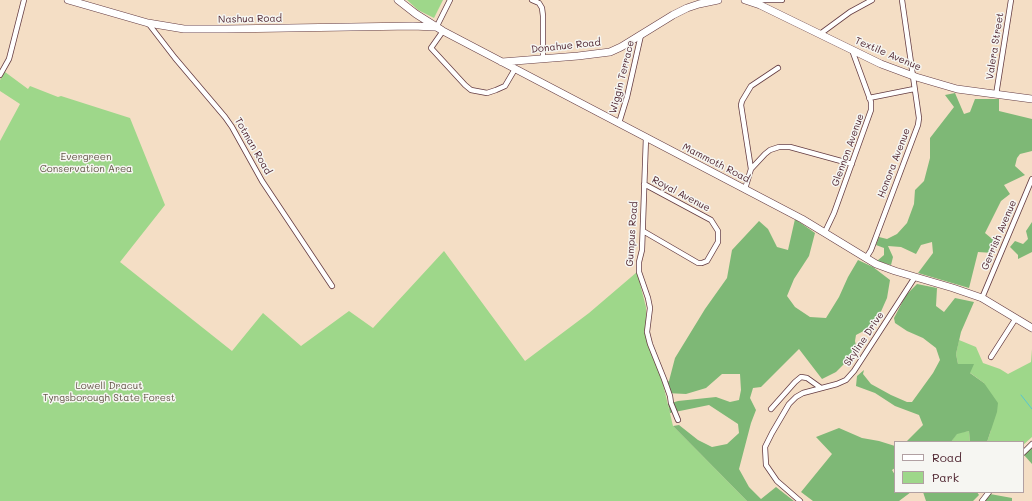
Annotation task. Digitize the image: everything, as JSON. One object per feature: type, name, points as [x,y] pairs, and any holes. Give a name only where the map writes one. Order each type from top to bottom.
[{"type":"main road","name":"Nashua Road","points":[[68,0],[148,23],[184,29],[413,26],[436,28]]},
{"type":"main road","name":"Mammoth Road","points":[[398,0],[436,28],[745,189],[825,232],[866,258],[887,269],[982,298],[1032,328]]},
{"type":"main road","name":"Donahue Road","points":[[502,62],[610,52],[688,8],[718,0]]},
{"type":"main road","name":"Textile Avenue","points":[[745,0],[760,4],[881,64],[932,83],[957,89],[1032,99]]},
{"type":"main road","name":"Donahue Road","points":[[522,61],[521,66],[524,74]]},
{"type":"street","points":[[0,75],[9,59],[24,0]]},
{"type":"street","points":[[436,28],[450,0]]},
{"type":"street","points":[[532,0],[538,3],[542,8],[543,58]]},
{"type":"street","points":[[754,0],[782,0]]},
{"type":"street","points":[[820,34],[850,12],[872,0]]},
{"type":"street","name":"Honora Avenue","points":[[866,258],[871,250],[916,131],[919,118],[902,0]]},
{"type":"street","name":"Valera Street","points":[[996,95],[1011,0]]},
{"type":"street","name":"Totman Road","points":[[148,23],[174,58],[232,127],[262,181],[332,286]]},
{"type":"street","points":[[442,31],[431,48],[471,90],[487,93],[505,86],[515,69]]},
{"type":"street","name":"Wiggin Terrace","points":[[620,123],[628,97],[641,35]]},
{"type":"street","name":"Glennon Avenue","points":[[825,232],[834,213],[870,117],[871,102],[852,50]]},
{"type":"street","points":[[745,189],[751,169],[741,105],[742,101],[751,86],[778,68]]},
{"type":"street","points":[[869,98],[914,90]]},
{"type":"street","name":"Gumpus Road","points":[[646,137],[643,231],[639,272],[650,308],[647,332],[650,344],[670,396],[670,403],[678,420]]},
{"type":"street","points":[[751,169],[770,150],[784,147],[790,147],[852,164]]},
{"type":"street","name":"Gerrish Avenue","points":[[982,298],[1032,180]]},
{"type":"street","name":"Royal Avenue","points":[[643,231],[698,263],[707,261],[718,242],[718,231],[711,220],[644,184]]},
{"type":"street","name":"Skyline Drive","points":[[800,501],[769,471],[766,465],[765,447],[789,404],[796,397],[803,393],[837,384],[846,380],[854,371],[914,277]]},
{"type":"street","points":[[990,356],[1016,318]]},
{"type":"street","points":[[771,409],[797,379],[801,377],[807,378],[821,388]]},
{"type":"street","points":[[1024,452],[1032,444]]},
{"type":"street","points":[[982,501],[988,493]]},
{"type":"green space","points":[[407,0],[443,0],[434,18],[418,10]]},
{"type":"green space","name":"Lowell Dracut Tyngsborough State Forest","points":[[5,72],[28,89],[30,86],[58,97],[61,96],[130,118],[165,205],[120,262],[232,351],[263,313],[301,346],[349,311],[373,328],[444,251],[525,361],[589,313],[637,272],[646,307],[647,332],[663,384],[673,426],[747,501],[0,501],[0,141],[20,104],[0,91],[0,80]]},
{"type":"green space","points":[[955,93],[964,114],[970,112],[975,99],[999,99],[999,111],[1032,119],[1032,151],[1020,154],[1017,158],[1015,166],[1025,175],[1004,185],[1010,194],[1001,201],[985,233],[997,243],[993,253],[978,252],[969,288],[918,273],[933,253],[932,242],[921,245],[916,254],[901,247],[888,246],[893,257],[891,265],[877,261],[884,255],[884,248],[876,245],[879,237],[887,239],[897,234],[907,223],[914,204],[915,190],[924,181],[930,158],[930,138],[954,107],[945,95]]},
{"type":"green space","points":[[795,219],[815,233],[809,256],[794,279],[787,296],[795,307],[810,317],[826,318],[839,297],[858,260],[873,267],[890,280],[887,298],[875,325],[856,335],[855,341],[857,351],[836,372],[822,379],[799,349],[761,387],[753,388],[750,398],[756,410],[751,423],[739,469],[749,487],[761,499],[776,487],[794,501],[747,501],[673,426],[679,425],[698,440],[712,447],[727,444],[739,433],[738,424],[709,405],[670,413],[668,404],[678,401],[716,397],[730,402],[739,400],[741,390],[740,374],[722,374],[706,388],[686,394],[666,393],[663,384],[669,381],[675,358],[705,309],[727,278],[732,250],[759,221],[768,229],[777,247],[788,250]]},
{"type":"green space","points":[[1032,222],[1032,252],[1018,259],[1018,255],[1010,247],[1015,241],[1023,244],[1028,239],[1026,231]]},
{"type":"green space","points":[[917,284],[937,288],[936,306],[944,312],[955,298],[974,302],[961,332],[956,354],[958,364],[974,364],[970,373],[984,383],[998,403],[997,412],[987,441],[970,441],[969,431],[957,434],[952,441],[907,441],[923,425],[919,415],[895,406],[875,393],[856,386],[857,376],[864,370],[863,374],[871,384],[891,395],[907,402],[912,402],[933,373],[940,360],[936,348],[923,338],[907,331],[895,323],[894,318],[906,295]]},
{"type":"green space","points":[[959,340],[976,347],[983,363],[1000,369],[1008,374],[1031,362],[1032,349],[1032,437],[1024,444],[1024,441],[987,441],[991,430],[984,383],[958,364],[956,354]]},
{"type":"green space","points":[[839,428],[862,438],[894,446],[894,469],[892,470],[894,473],[894,493],[910,493],[899,501],[813,501],[801,492],[832,454],[816,437]]},
{"type":"green space","points":[[969,431],[970,441],[952,441],[957,433]]},
{"type":"green space","points":[[1032,447],[1032,464],[1024,455]]},
{"type":"green space","points":[[923,493],[978,493],[979,495],[973,501],[926,501]]},
{"type":"green space","points":[[990,494],[1012,498],[1012,501],[985,501]]},
{"type":"waterway","points":[[1021,395],[1032,409]]},
{"type":"park label","name":"Evergreen Conservation Area","points":[[86,162]]}]
